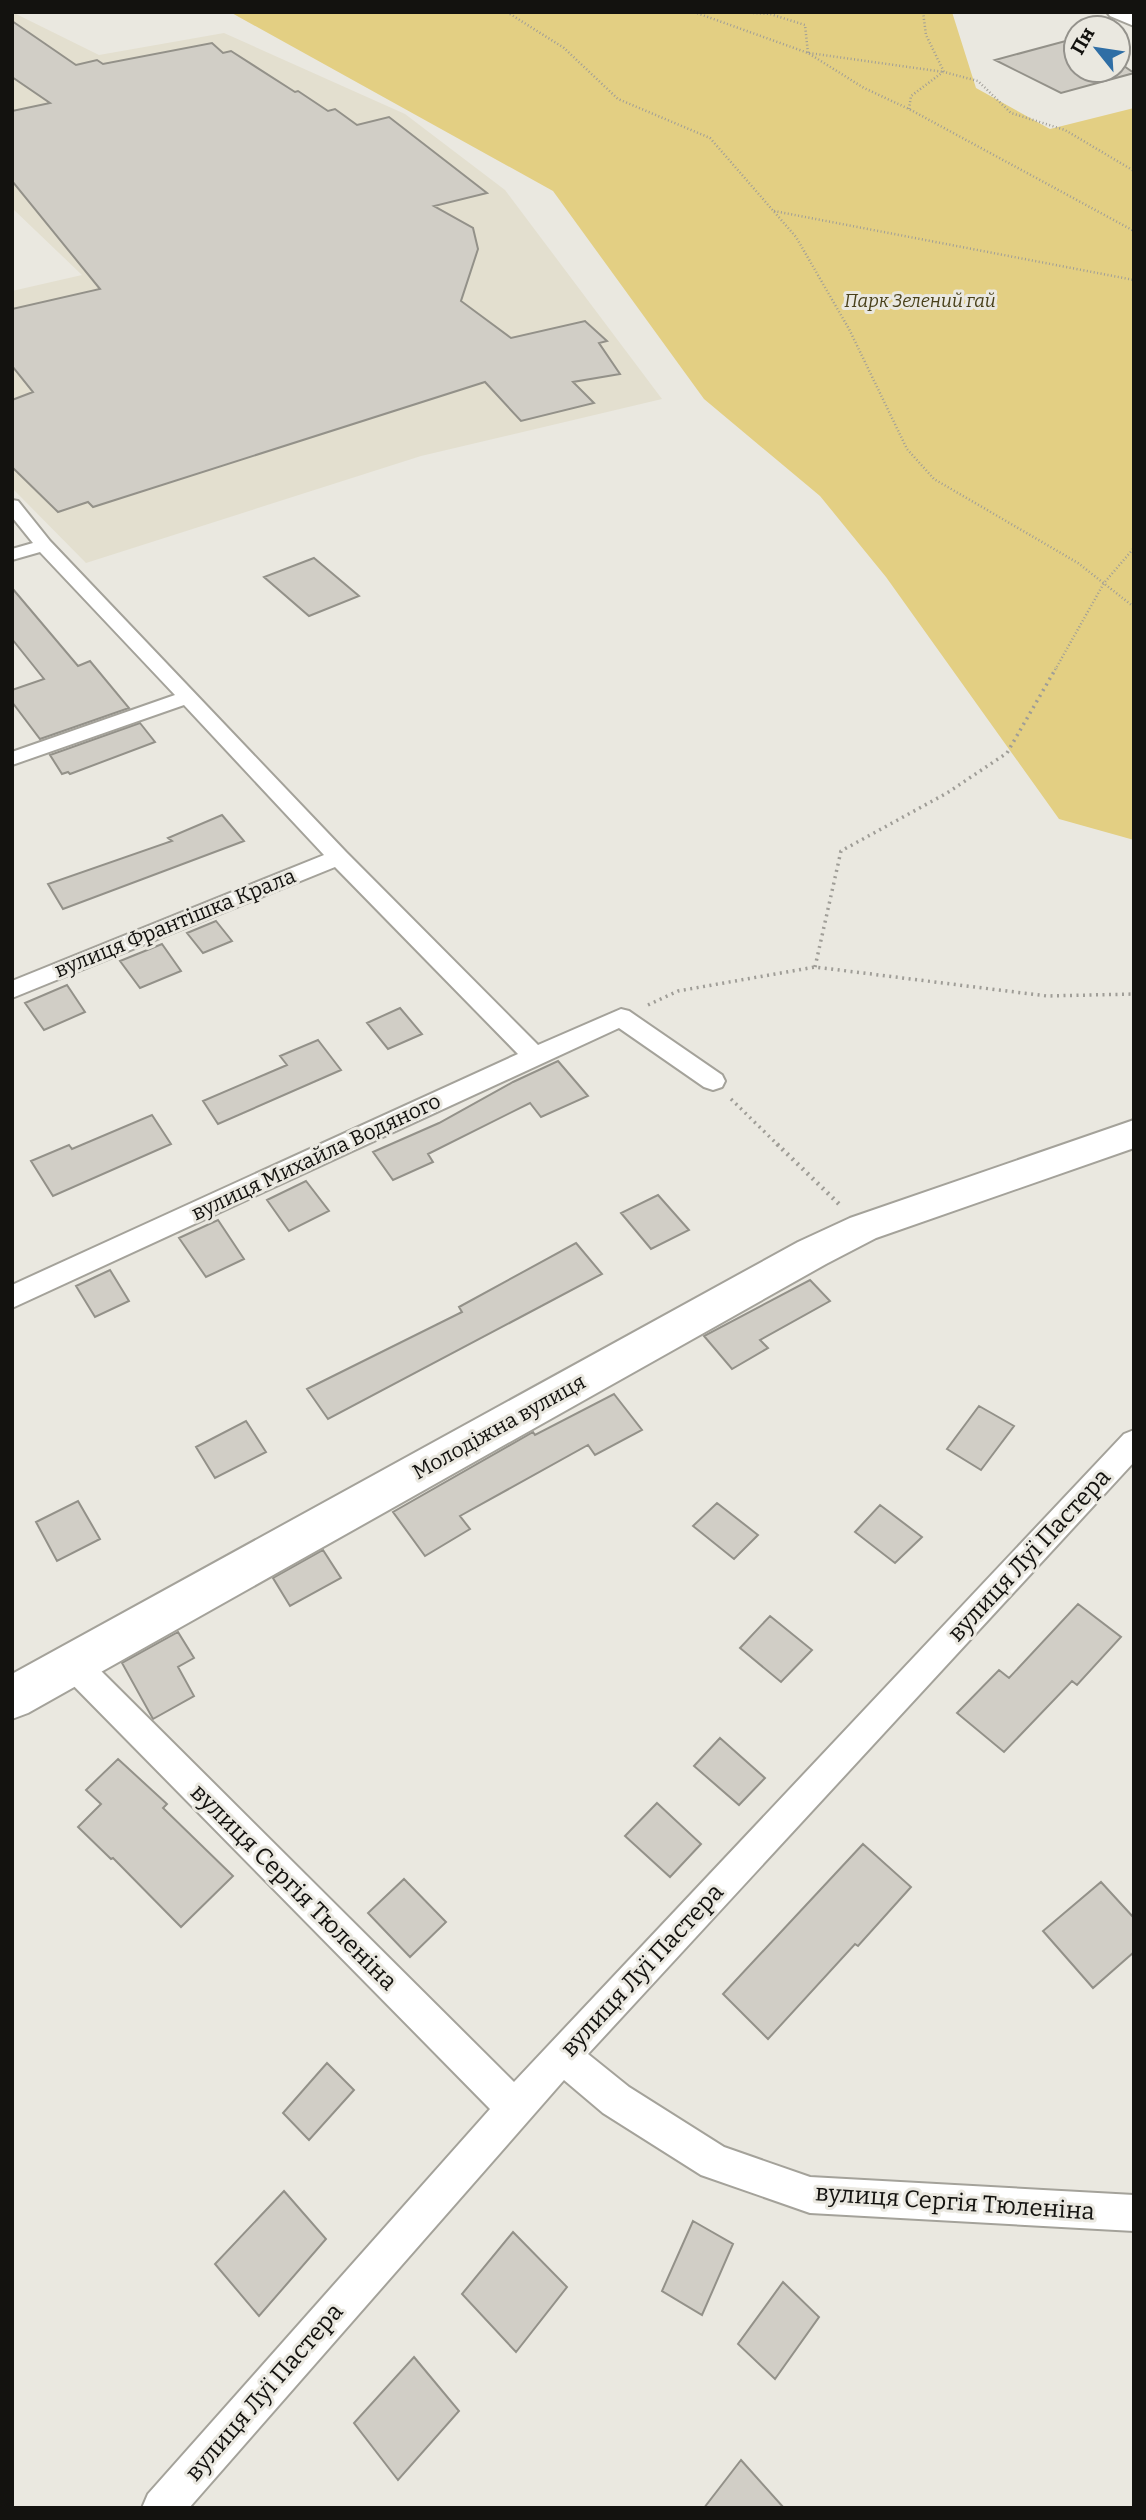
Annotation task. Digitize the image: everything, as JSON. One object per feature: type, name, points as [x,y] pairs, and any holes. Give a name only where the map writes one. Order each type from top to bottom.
[{"type":"street","points":[[1116,12],[1134,20]]},
{"type":"street","points":[[12,505],[44,545],[338,857],[534,1056]]},
{"type":"street","points":[[12,555],[44,545]]},
{"type":"street","points":[[12,759],[188,697]]},
{"type":"street","name":"вулиця Франтішка Крала","points":[[12,990],[338,857]]},
{"type":"street","points":[[621,1017],[713,1081]]},
{"type":"street","name":"вулиця Михайла Водяного","points":[[12,1297],[621,1017]]},
{"type":"street","name":"Молодіжна вулиця","points":[[12,1698],[799,1259],[863,1228],[997,1179],[1134,1134]]},
{"type":"street","name":"вулиця Луї Пастера","points":[[162,2508],[514,2108],[1134,1442]]},
{"type":"street","name":"вулиця Сергія Тюленіна","points":[[73,1664],[514,2108]]},
{"type":"street","name":"вулиця Сергія Тюленіна","points":[[563,2056],[616,2101],[714,2162],[810,2194],[1134,2213]]},
{"type":"path","points":[[507,12],[564,48],[618,99],[710,138],[796,237],[849,329],[907,449],[934,479],[1078,563],[1134,607]]},
{"type":"path","points":[[694,12],[808,53],[944,72],[978,81],[1011,113],[1065,130],[1134,171]]},
{"type":"path","points":[[739,12],[770,14],[805,25],[808,53]]},
{"type":"path","points":[[923,12],[926,35],[944,72]]},
{"type":"path","points":[[808,53],[864,88],[909,109],[1134,231]]},
{"type":"path","points":[[909,109],[911,96],[944,72]]},
{"type":"path","points":[[774,211],[1134,280]]},
{"type":"path","points":[[815,967],[841,851],[947,793],[1007,753],[1104,583],[1134,548]]},
{"type":"path","points":[[621,1017],[678,991],[815,967],[1047,996],[1134,994]]},
{"type":"path","points":[[713,1081],[863,1228]]},
{"type":"shaded area","points":[[12,12],[99,55],[224,33],[405,114],[505,190],[662,399],[421,456],[86,563],[12,488],[12,291],[82,275],[12,208]]},
{"type":"green space","name":"Парк Зелений гай","points":[[230,12],[952,12],[976,88],[1050,129],[1134,108],[1134,840],[1059,819],[886,577],[820,496],[704,399],[553,191]]},
{"type":"building","points":[[12,21],[76,65],[97,60],[103,64],[212,43],[223,53],[231,51],[295,92],[298,91],[328,111],[335,109],[357,125],[389,117],[487,193],[434,206],[473,228],[478,249],[461,301],[511,338],[585,321],[607,341],[599,343],[620,374],[573,382],[594,403],[521,421],[485,382],[93,507],[88,502],[58,512],[12,467],[12,400],[33,392],[12,366],[12,309],[100,289],[12,181],[12,111],[50,103],[12,77]]},
{"type":"building","points":[[1062,42],[1062,84],[1094,84],[1061,93],[995,60]]},
{"type":"building","points":[[314,558],[359,596],[309,616],[264,577]]},
{"type":"building","points":[[12,588],[78,666],[90,661],[129,708],[40,739],[12,702],[12,690],[44,679],[12,639]]},
{"type":"building","points":[[140,723],[155,742],[70,774],[62,774],[50,755]]},
{"type":"building","points":[[222,815],[244,841],[63,909],[48,884],[172,841],[168,838]]},
{"type":"building","points":[[216,921],[232,941],[203,953],[187,933]]},
{"type":"building","points":[[162,944],[181,971],[140,988],[120,961]]},
{"type":"building","points":[[67,985],[85,1012],[44,1030],[25,1003]]},
{"type":"building","points":[[400,1008],[422,1034],[388,1049],[367,1023]]},
{"type":"building","points":[[318,1040],[341,1070],[218,1124],[203,1101],[287,1065],[280,1056]]},
{"type":"building","points":[[558,1061],[588,1096],[541,1117],[530,1103],[428,1154],[433,1162],[393,1180],[373,1152],[439,1123],[513,1082]]},
{"type":"building","points":[[152,1115],[171,1144],[53,1196],[31,1161],[69,1145],[72,1149]]},
{"type":"building","points":[[306,1181],[329,1211],[289,1231],[267,1200]]},
{"type":"building","points":[[658,1195],[689,1230],[651,1249],[621,1213]]},
{"type":"building","points":[[218,1220],[244,1259],[206,1277],[179,1238]]},
{"type":"building","points":[[576,1243],[602,1274],[328,1419],[307,1389],[462,1312],[459,1307]]},
{"type":"building","points":[[110,1270],[129,1301],[95,1317],[76,1286]]},
{"type":"building","points":[[810,1280],[830,1301],[760,1340],[768,1348],[732,1369],[704,1336]]},
{"type":"building","points":[[614,1394],[642,1430],[595,1455],[588,1445],[460,1516],[470,1529],[425,1556],[393,1512],[533,1432],[535,1435]]},
{"type":"building","points":[[979,1406],[1014,1426],[981,1470],[947,1449]]},
{"type":"building","points":[[246,1421],[266,1452],[215,1478],[196,1447]]},
{"type":"building","points":[[78,1501],[100,1539],[57,1561],[36,1522]]},
{"type":"building","points":[[717,1503],[758,1535],[734,1559],[693,1526]]},
{"type":"building","points":[[880,1505],[922,1537],[895,1563],[855,1532]]},
{"type":"building","points":[[323,1550],[341,1578],[290,1606],[273,1578]]},
{"type":"building","points":[[1078,1604],[1121,1637],[1077,1685],[1072,1681],[1004,1752],[957,1713],[999,1670],[1009,1678]]},
{"type":"building","points":[[770,1616],[812,1650],[781,1682],[740,1648]]},
{"type":"building","points":[[178,1632],[194,1658],[178,1667],[194,1696],[153,1719],[122,1663]]},
{"type":"building","points":[[720,1738],[765,1778],[739,1805],[694,1766]]},
{"type":"building","points":[[118,1759],[167,1804],[163,1808],[233,1876],[181,1927],[113,1858],[78,1827],[101,1804],[86,1790]]},
{"type":"building","points":[[657,1803],[701,1844],[670,1877],[625,1836]]},
{"type":"building","points":[[863,1844],[911,1887],[768,2039],[723,1994]]},
{"type":"building","points":[[404,1879],[446,1922],[410,1957],[368,1913]]},
{"type":"building","points":[[1101,1882],[1134,1918],[1134,1952],[1093,1988],[1043,1931]]},
{"type":"building","points":[[327,2063],[354,2090],[309,2140],[283,2113]]},
{"type":"building","points":[[284,2191],[326,2239],[259,2316],[215,2264]]},
{"type":"building","points":[[693,2221],[733,2244],[702,2315],[662,2291]]},
{"type":"building","points":[[513,2232],[567,2287],[516,2352],[462,2294]]},
{"type":"building","points":[[783,2282],[819,2317],[775,2379],[738,2344]]},
{"type":"building","points":[[414,2357],[459,2411],[398,2480],[354,2423]]},
{"type":"building","points":[[741,2460],[784,2508],[704,2508]]}]
